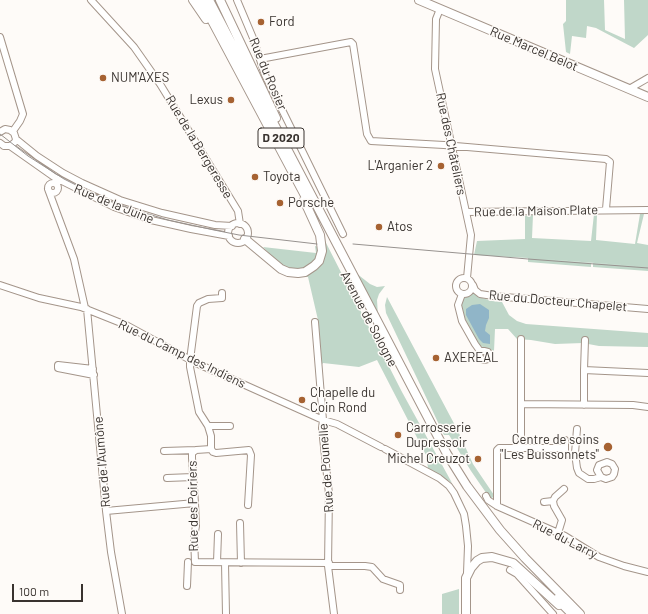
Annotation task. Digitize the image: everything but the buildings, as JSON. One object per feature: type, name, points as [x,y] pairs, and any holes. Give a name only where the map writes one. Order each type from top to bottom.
[{"type":"main road","points":[[194,0],[234,64]]},
{"type":"main road","name":"Avenue de Sologne","points":[[201,0],[444,459],[464,490],[498,535],[572,614]]},
{"type":"main road","name":"Avenue de Sologne","points":[[209,0],[447,454],[467,486],[489,516],[525,558],[580,614]]},
{"type":"main road","points":[[219,0],[352,275]]},
{"type":"main road","name":"Rue Marcel Belot","points":[[419,0],[648,97]]},
{"type":"main road","points":[[245,239],[281,269],[288,272],[305,272],[319,261],[322,251],[320,235],[277,143]]},
{"type":"main road","points":[[466,578],[474,564],[482,558],[492,557],[513,563],[568,614]]},
{"type":"main road","name":"Rue du Camp des Indiens","points":[[466,578],[466,614]]},
{"type":"street","name":"Rue de la Bergeresse","points":[[91,0],[134,47],[160,84],[238,211],[240,224]]},
{"type":"street","name":"Rue du Rosier","points":[[237,0],[266,75],[343,234]]},
{"type":"street","name":"Rue des Châteliers","points":[[440,9],[436,19],[435,69],[471,235],[467,278]]},
{"type":"street","points":[[0,37],[23,114],[20,121],[12,131],[2,129]]},
{"type":"street","points":[[260,59],[352,42],[354,44],[367,134],[371,141],[451,146],[606,160],[610,162],[606,210],[648,210]]},
{"type":"street","points":[[629,89],[648,78]]},
{"type":"street","name":"Rue de la Juine","points":[[12,131],[16,139],[37,156],[63,173],[120,200],[162,213],[215,225],[232,226]]},
{"type":"street","points":[[10,146],[16,139]]},
{"type":"street","name":"Rue de la Juine","points":[[0,143],[4,146],[10,146],[54,177],[114,207],[150,220],[229,236]]},
{"type":"street","name":"Rue de l'Aumône","points":[[48,189],[74,259],[86,309],[106,511],[111,552],[122,614]]},
{"type":"street","name":"Rue de la Maison Plate","points":[[466,212],[606,210]]},
{"type":"street","points":[[240,224],[247,230],[247,236],[241,242],[235,242],[230,239],[229,230],[232,226],[240,224]]},
{"type":"street","points":[[462,278],[467,278],[471,280],[473,285],[470,293],[462,294],[457,289],[457,282],[462,278]]},
{"type":"street","name":"Rue du Camp des Indiens","points":[[0,285],[39,298],[86,309],[126,325],[190,360],[323,420],[337,424],[439,478],[449,486],[460,503],[464,514],[468,546],[466,578]]},
{"type":"street","name":"Rue du Docteur Chapelet","points":[[473,285],[475,290],[480,294],[493,296],[648,309]]},
{"type":"street","name":"Rue des Poiriers","points":[[222,293],[222,298],[208,299],[199,303],[197,306],[190,360],[199,412],[208,426],[211,436],[211,448],[196,450],[192,453],[196,526],[194,537],[195,562],[275,562],[366,566],[372,568],[384,579],[400,585],[400,590]]},
{"type":"street","points":[[462,294],[459,300],[458,309],[462,320],[480,351]]},
{"type":"street","name":"Rue de Pounelle","points":[[315,322],[323,420],[322,428],[329,494],[329,565],[334,614]]},
{"type":"street","points":[[521,339],[521,448]]},
{"type":"street","points":[[584,405],[585,340]]},
{"type":"street","points":[[58,365],[93,372],[58,368],[58,365]]},
{"type":"street","points":[[584,370],[648,373]]},
{"type":"street","points":[[521,404],[634,405],[648,407]]},
{"type":"street","points":[[208,426],[230,426]]},
{"type":"street","points":[[577,429],[575,453],[576,468],[579,473],[588,479],[601,477]]},
{"type":"street","points":[[565,440],[565,455]]},
{"type":"street","points":[[211,448],[213,452],[216,453],[249,450],[251,455],[248,505]]},
{"type":"street","points":[[497,506],[497,450],[501,448],[565,448]]},
{"type":"street","points":[[164,451],[196,450]]},
{"type":"street","points":[[167,478],[193,477]]},
{"type":"street","points":[[558,534],[562,520],[553,502],[554,496],[564,489]]},
{"type":"street","name":"Rue du Larry","points":[[486,496],[488,500],[497,506],[558,534],[598,557],[648,572]]},
{"type":"street","points":[[544,502],[553,502]]},
{"type":"street","points":[[106,511],[195,503]]},
{"type":"street","points":[[240,523],[241,563]]},
{"type":"street","points":[[218,534],[218,562]]},
{"type":"street","points":[[468,546],[472,555],[482,558]]},
{"type":"street","points":[[187,586],[185,562],[195,562]]},
{"type":"street","points":[[225,563],[226,614]]},
{"type":"street","points":[[510,570],[517,574],[553,614]]},
{"type":"green space","points":[[566,0],[604,0],[605,30],[625,39],[624,0],[648,0],[648,35],[634,48],[596,28],[587,26],[586,38],[572,36],[570,54],[566,52],[563,24],[566,21]]},
{"type":"green space","points":[[594,214],[597,215],[596,240],[635,244],[640,214],[644,214],[637,243],[648,245],[648,267],[542,259],[591,263],[591,267],[528,262],[528,258],[474,255],[477,241],[525,239],[525,216],[533,215],[532,238],[591,241]]},
{"type":"green space","points":[[323,237],[402,392],[452,483],[428,468],[426,455],[377,360],[359,367],[323,363],[321,366],[318,320],[308,277],[299,276],[313,271]]},
{"type":"green space","points":[[315,246],[318,247],[319,255],[315,262],[307,268],[290,270],[279,264],[263,247],[316,253]]},
{"type":"green space","points":[[593,263],[648,267],[648,271],[593,267]]},
{"type":"green space","points":[[356,273],[370,284],[377,287],[385,286],[379,294],[377,300],[378,316]]},
{"type":"green space","points":[[473,292],[479,295],[479,297],[502,302],[509,315],[517,321],[526,324],[648,333],[648,347],[599,346],[583,343],[555,344],[517,339],[508,329],[495,329],[494,351],[480,346],[463,315],[461,305],[464,298],[471,295]]},
{"type":"green space","points":[[387,297],[458,431],[473,464],[494,495],[491,500],[449,435],[444,435],[386,313],[385,305]]},
{"type":"green space","points":[[459,589],[459,614],[442,614],[442,594]]},
{"type":"water","points":[[480,304],[489,310],[489,318],[485,331],[490,335],[490,344],[483,343],[479,339],[466,315],[466,309],[472,305]]},
{"type":"tram line","points":[[0,134],[28,156],[64,179],[100,197],[129,208],[168,220],[239,235],[317,244]]},
{"type":"tram line","points":[[353,244],[648,268]]},
{"type":"place","name":"Ford","points":[[261,22]]},
{"type":"place","name":"NUM'AXES","points":[[103,78]]},
{"type":"place","name":"Lexus","points":[[231,100]]},
{"type":"place","name":"L'Arganier 2","points":[[441,166]]},
{"type":"place","name":"Toyota","points":[[255,177]]},
{"type":"place","name":"Porsche","points":[[280,203]]},
{"type":"place","name":"Atos","points":[[379,227]]},
{"type":"place","name":"AXEREAL","points":[[436,358]]},
{"type":"place","name":"Chapelle du Coin Rond","points":[[302,400]]},
{"type":"place","name":"Carrosserie Dupressoir","points":[[398,435]]},
{"type":"place","name":"Centre de soins \"Les Buissonnets\"","points":[[608,447]]},
{"type":"place","name":"Michel Creuzot","points":[[478,459]]}]
